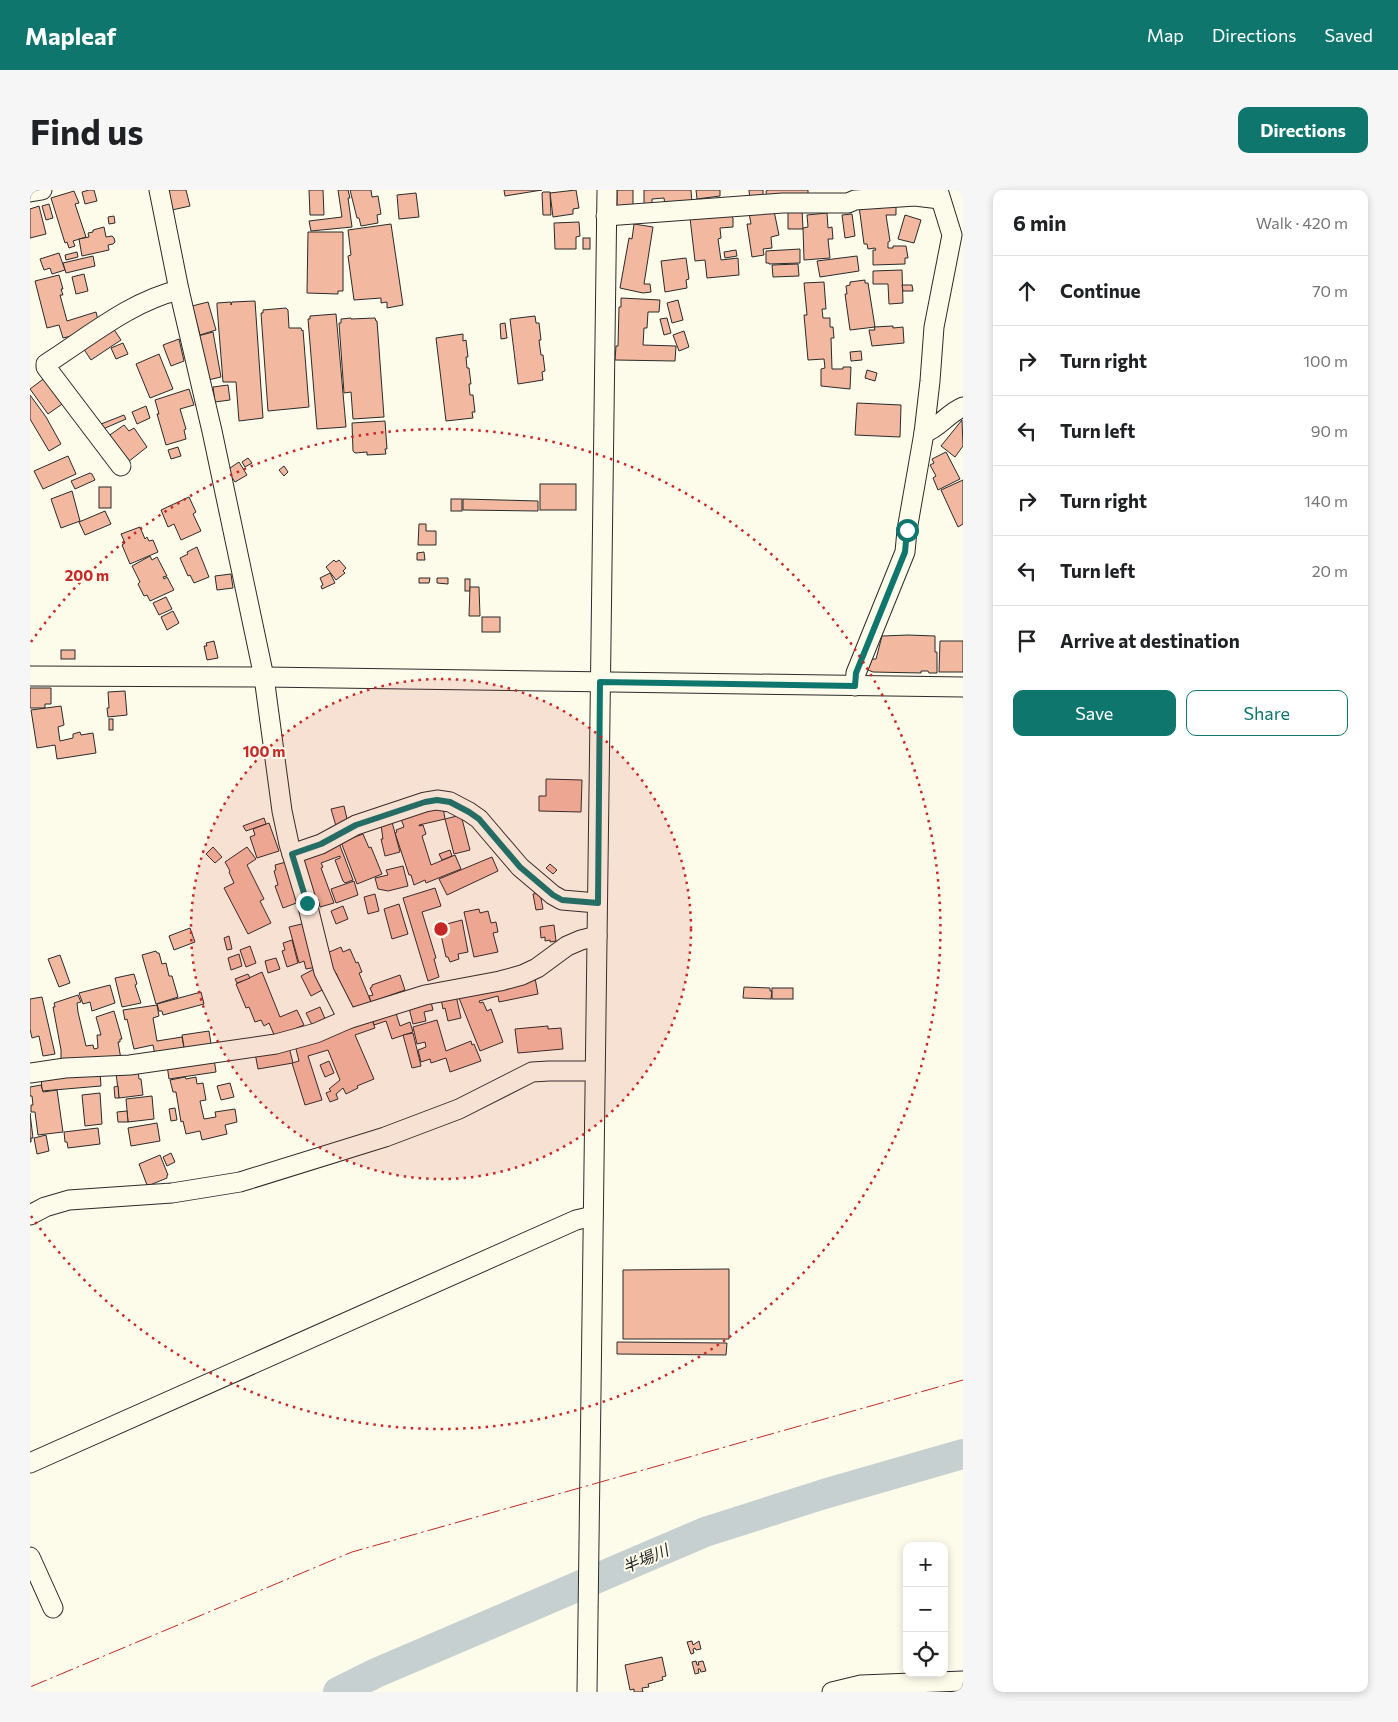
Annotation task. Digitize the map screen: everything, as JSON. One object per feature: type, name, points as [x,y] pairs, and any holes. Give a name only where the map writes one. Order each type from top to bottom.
[{"type":"street","points":[[30,192],[42,190]]},
{"type":"street","points":[[159,190],[179,290],[212,431],[264,677],[282,811],[324,972],[348,1019]]},
{"type":"street","points":[[587,1692],[607,190]]},
{"type":"street","points":[[606,216],[783,203],[829,197],[848,203],[855,200],[939,194],[957,246],[943,274],[934,327],[924,433],[905,552],[856,673],[855,686]]},
{"type":"street","points":[[121,466],[46,367],[46,364],[135,306],[157,296],[179,290]]},
{"type":"street","points":[[924,433],[931,430],[957,409],[963,407]]},
{"type":"street","points":[[30,676],[264,677],[963,687]]},
{"type":"street","points":[[292,854],[321,844],[356,825],[425,802],[437,800],[450,802],[479,819],[520,867],[553,895],[562,900],[598,903]]},
{"type":"street","points":[[30,1072],[65,1068],[130,1065],[276,1044],[316,1033],[348,1019],[425,994],[500,981],[522,975],[537,968],[567,946],[597,936]]},
{"type":"street","points":[[30,1215],[45,1207],[69,1200],[172,1193],[240,1182],[385,1137],[459,1109],[532,1072],[595,1071]]},
{"type":"street","points":[[30,1463],[567,1224],[592,1216]]},
{"type":"street","points":[[30,1557],[53,1608]]},
{"type":"street","points":[[832,1692],[861,1688],[963,1681]]},
{"type":"building","points":[[94,190],[97,201],[85,204],[82,192]]},
{"type":"building","points":[[168,190],[186,190],[190,206],[172,210]]},
{"type":"building","points":[[309,190],[323,190],[324,215],[310,215]]},
{"type":"building","points":[[338,190],[348,190],[352,227],[311,231],[309,221],[342,217]]},
{"type":"building","points":[[350,190],[371,190],[372,197],[378,196],[381,214],[377,215],[378,223],[361,226]]},
{"type":"building","points":[[504,190],[542,190],[505,196]]},
{"type":"building","points":[[576,190],[579,208],[573,209],[573,214],[553,217],[550,193]]},
{"type":"building","points":[[617,190],[633,190],[633,207],[617,208]]},
{"type":"building","points":[[644,190],[691,190],[692,203],[665,205],[664,198],[652,199],[652,205],[644,205]]},
{"type":"building","points":[[696,190],[720,190],[720,196],[697,199]]},
{"type":"building","points":[[749,190],[763,190],[763,201],[750,201]]},
{"type":"building","points":[[808,190],[808,195],[767,200],[766,191]]},
{"type":"building","points":[[74,191],[79,203],[75,204],[86,237],[73,241],[75,246],[69,248],[67,242],[65,243],[51,198]]},
{"type":"building","points":[[543,192],[550,192],[551,215],[543,215]]},
{"type":"building","points":[[416,193],[419,217],[399,219],[397,195]]},
{"type":"building","points":[[896,202],[896,215],[886,215],[890,241],[888,242],[888,248],[906,246],[908,258],[905,258],[905,264],[873,265],[873,250],[876,250],[875,248],[868,249],[867,244],[864,244],[859,206]]},
{"type":"building","points":[[49,204],[53,218],[46,220],[42,206]]},
{"type":"building","points":[[39,206],[46,234],[30,238],[30,209]]},
{"type":"building","points":[[802,209],[803,229],[788,229],[788,210]]},
{"type":"building","points":[[774,211],[779,235],[771,237],[772,248],[763,249],[764,255],[752,257],[747,224],[751,224],[749,213]]},
{"type":"building","points":[[827,213],[828,228],[832,227],[833,239],[828,239],[830,258],[804,260],[803,228],[808,227],[807,215]]},
{"type":"building","points":[[852,214],[855,236],[845,238],[842,215]]},
{"type":"building","points":[[730,215],[733,218],[733,227],[720,228],[721,238],[718,239],[721,260],[738,258],[739,275],[707,278],[705,260],[695,261],[690,218]]},
{"type":"building","points":[[905,215],[921,220],[914,243],[898,239]]},
{"type":"building","points":[[114,216],[115,223],[109,224],[108,217]]},
{"type":"building","points":[[579,222],[580,236],[576,237],[576,249],[555,249],[554,223]]},
{"type":"building","points":[[391,224],[403,305],[387,308],[387,302],[381,303],[381,298],[354,300],[348,256],[351,255],[348,230]]},
{"type":"building","points":[[634,224],[653,227],[644,284],[650,284],[651,292],[643,293],[620,288],[629,238],[632,239]]},
{"type":"building","points":[[104,227],[106,237],[112,236],[115,242],[108,245],[109,250],[82,256],[79,239],[89,237],[88,233]]},
{"type":"building","points":[[308,232],[343,232],[343,291],[338,291],[338,294],[307,293]]},
{"type":"building","points":[[583,238],[590,238],[590,249],[583,249]]},
{"type":"building","points":[[800,249],[800,263],[766,263],[766,251]]},
{"type":"building","points":[[736,250],[737,256],[725,258],[724,252]]},
{"type":"building","points":[[77,252],[78,257],[66,260],[65,255]]},
{"type":"building","points":[[59,253],[65,270],[52,274],[50,268],[44,270],[40,259]]},
{"type":"building","points":[[93,256],[95,266],[66,273],[63,263]]},
{"type":"building","points":[[857,256],[859,271],[820,277],[817,261]]},
{"type":"building","points":[[686,258],[689,279],[686,280],[687,288],[665,292],[661,261]]},
{"type":"building","points":[[798,264],[799,276],[773,277],[772,265]]},
{"type":"building","points":[[902,270],[903,303],[889,304],[888,284],[873,284],[873,271]]},
{"type":"building","points":[[84,274],[88,291],[76,294],[72,277]]},
{"type":"building","points":[[59,275],[63,289],[61,289],[63,295],[60,295],[67,321],[96,312],[99,324],[92,331],[63,338],[59,325],[47,328],[35,281]]},
{"type":"building","points":[[865,280],[865,283],[868,283],[875,327],[850,330],[845,294],[847,294],[846,286],[850,285],[850,282]]},
{"type":"building","points":[[824,282],[826,309],[822,309],[823,318],[830,318],[830,327],[833,327],[834,338],[831,338],[832,369],[851,367],[850,389],[821,386],[821,369],[825,368],[824,359],[808,360],[804,315],[807,315],[804,283]]},
{"type":"building","points":[[902,285],[912,285],[913,291],[903,291]]},
{"type":"building","points":[[621,298],[660,300],[659,312],[648,312],[647,328],[644,328],[643,345],[676,346],[675,361],[615,360],[616,346],[618,346]]},
{"type":"building","points":[[678,300],[683,320],[672,323],[667,303]]},
{"type":"building","points":[[255,301],[263,418],[239,421],[236,382],[223,382],[217,303],[231,302],[231,305],[232,302]]},
{"type":"building","points":[[208,302],[216,330],[200,335],[192,306]]},
{"type":"building","points":[[286,308],[288,310],[289,328],[301,328],[303,330],[309,407],[268,411],[261,313],[263,313],[263,310]]},
{"type":"building","points":[[336,314],[346,427],[317,429],[308,319],[310,319],[310,316]]},
{"type":"building","points":[[535,316],[536,323],[539,323],[541,340],[539,340],[545,371],[542,372],[543,380],[518,384],[510,319]]},
{"type":"building","points":[[375,318],[377,321],[384,417],[353,419],[351,392],[344,393],[339,323],[341,323],[341,319]]},
{"type":"building","points":[[667,318],[671,333],[664,335],[660,319]]},
{"type":"building","points":[[505,323],[507,338],[501,339],[500,324]]},
{"type":"building","points":[[893,326],[893,328],[903,327],[904,343],[872,346],[869,330],[875,330],[874,327]]},
{"type":"building","points":[[113,328],[121,340],[91,360],[83,348]]},
{"type":"building","points":[[684,331],[689,347],[679,351],[673,335]]},
{"type":"building","points":[[213,332],[221,377],[208,380],[198,336]]},
{"type":"building","points":[[463,334],[463,341],[466,340],[468,357],[466,357],[471,384],[469,384],[470,395],[473,395],[475,412],[472,412],[473,418],[446,421],[436,338]]},
{"type":"building","points":[[179,339],[184,361],[171,366],[163,345]]},
{"type":"building","points":[[123,343],[128,354],[116,359],[111,348]]},
{"type":"building","points":[[861,351],[862,360],[851,361],[850,352]]},
{"type":"building","points":[[159,354],[173,389],[150,398],[136,364]]},
{"type":"building","points":[[867,370],[877,373],[875,381],[865,378]]},
{"type":"building","points":[[46,377],[65,402],[48,414],[30,389]]},
{"type":"building","points":[[228,385],[230,400],[215,402],[213,387]]},
{"type":"building","points":[[189,389],[194,405],[180,409],[186,429],[184,430],[186,439],[166,445],[155,400]]},
{"type":"building","points":[[30,395],[46,417],[61,444],[49,451],[30,419]]},
{"type":"building","points":[[857,403],[901,405],[900,437],[855,435]]},
{"type":"building","points":[[146,406],[150,418],[137,424],[132,412]]},
{"type":"building","points":[[124,415],[126,419],[103,429],[101,424]]},
{"type":"building","points":[[962,420],[963,446],[955,457],[941,446]]},
{"type":"building","points":[[385,421],[386,454],[367,455],[367,452],[355,453],[353,451],[352,423]]},
{"type":"building","points":[[124,425],[129,431],[134,428],[147,447],[128,462],[107,437]]},
{"type":"building","points":[[178,447],[181,456],[171,459],[168,450]]},
{"type":"building","points":[[946,452],[960,479],[938,490],[933,478],[936,476],[930,465],[934,463],[932,459]]},
{"type":"building","points":[[68,456],[76,474],[43,489],[34,471]]},
{"type":"building","points":[[248,458],[252,463],[245,467],[242,462]]},
{"type":"building","points":[[239,462],[247,475],[235,482],[227,470]]},
{"type":"building","points":[[284,466],[288,472],[284,476],[279,470]]},
{"type":"building","points":[[90,473],[95,480],[75,489],[71,481]]},
{"type":"building","points":[[963,480],[963,524],[958,527],[941,490]]},
{"type":"building","points":[[540,484],[576,484],[576,510],[540,510]]},
{"type":"building","points":[[99,487],[111,487],[111,508],[99,508]]},
{"type":"building","points":[[72,491],[80,521],[61,528],[51,499]]},
{"type":"building","points":[[189,497],[196,512],[193,514],[201,531],[181,540],[174,524],[168,527],[161,510]]},
{"type":"building","points":[[451,499],[462,499],[462,511],[451,511]]},
{"type":"building","points":[[463,499],[538,501],[538,511],[463,510]]},
{"type":"building","points":[[105,511],[111,524],[85,535],[79,522]]},
{"type":"building","points":[[419,524],[426,524],[426,531],[436,531],[436,545],[418,545]]},
{"type":"building","points":[[140,527],[145,539],[147,537],[149,541],[153,540],[158,552],[130,564],[122,545],[125,543],[121,534]]},
{"type":"building","points":[[197,547],[209,577],[194,583],[190,575],[188,576],[180,558]]},
{"type":"building","points":[[424,552],[425,560],[417,560],[417,553]]},
{"type":"building","points":[[150,556],[152,560],[157,557],[167,576],[163,577],[164,579],[167,577],[174,590],[150,601],[147,595],[144,596],[132,566]]},
{"type":"building","points":[[334,560],[336,562],[339,560],[346,568],[343,571],[345,573],[336,580],[326,567]]},
{"type":"building","points":[[330,573],[335,583],[322,589],[321,586],[323,585],[320,578]]},
{"type":"building","points":[[231,574],[233,588],[217,590],[215,576]]},
{"type":"building","points":[[419,578],[430,578],[429,583],[419,583]]},
{"type":"building","points":[[437,578],[448,578],[448,584],[437,583]]},
{"type":"building","points":[[465,579],[470,579],[470,591],[465,591]]},
{"type":"building","points":[[470,587],[479,587],[480,616],[469,616]]},
{"type":"building","points":[[166,597],[172,609],[159,615],[153,603]]},
{"type":"building","points":[[173,611],[179,623],[167,630],[161,617]]},
{"type":"building","points":[[482,617],[500,617],[500,632],[482,632]]},
{"type":"building","points":[[882,636],[935,636],[937,673],[929,673],[928,671],[921,671],[921,673],[873,672],[868,670],[872,659],[876,659]]},
{"type":"building","points":[[214,641],[218,658],[207,660],[204,646],[207,646],[206,643]]},
{"type":"building","points":[[940,641],[963,641],[963,672],[939,672]]},
{"type":"building","points":[[61,650],[75,650],[75,659],[61,659]]},
{"type":"building","points":[[30,688],[51,688],[51,704],[45,704],[45,708],[30,708]]},
{"type":"building","points":[[125,691],[127,715],[108,717],[108,692]]},
{"type":"building","points":[[61,706],[64,725],[58,727],[60,741],[73,738],[73,734],[80,732],[81,735],[93,733],[96,753],[57,759],[55,745],[37,748],[31,710]]},
{"type":"building","points":[[109,719],[113,719],[113,730],[109,730]]},
{"type":"building","points":[[546,779],[582,780],[581,812],[539,811],[539,796],[546,796]]},
{"type":"building","points":[[344,806],[348,823],[336,826],[331,809]]},
{"type":"building","points":[[443,807],[445,819],[419,826],[423,825],[426,834],[422,836],[431,865],[455,855],[461,869],[426,883],[425,880],[414,885],[395,833],[397,832],[396,830],[404,827],[401,819],[413,813]]},
{"type":"building","points":[[461,815],[470,850],[454,854],[445,819]]},
{"type":"building","points":[[264,818],[266,824],[246,831],[243,826]]},
{"type":"building","points":[[392,822],[400,852],[385,856],[381,839],[383,839],[381,825]]},
{"type":"building","points":[[269,823],[279,851],[257,858],[250,837],[255,835],[253,829]]},
{"type":"building","points":[[363,834],[369,848],[371,847],[382,874],[357,884],[341,842]]},
{"type":"building","points":[[339,843],[353,880],[345,883],[343,881],[335,860],[340,858],[340,856],[321,863],[323,867],[321,868],[334,903],[320,907],[318,899],[309,902],[299,860]]},
{"type":"building","points":[[213,847],[222,857],[215,863],[206,854]]},
{"type":"building","points":[[247,847],[256,859],[247,865],[264,899],[260,901],[271,923],[248,934],[224,888],[234,883],[225,862]]},
{"type":"building","points":[[450,850],[452,856],[442,860],[439,854]]},
{"type":"building","points":[[492,857],[498,871],[447,895],[439,879]]},
{"type":"building","points":[[286,862],[299,902],[283,908],[275,886],[278,885],[274,871],[276,870],[275,865]]},
{"type":"building","points":[[550,864],[557,870],[553,874],[546,868]]},
{"type":"building","points":[[403,866],[408,886],[388,891],[378,889],[375,878],[388,875],[386,870]]},
{"type":"building","points":[[354,881],[358,895],[336,903],[331,889]]},
{"type":"building","points":[[435,888],[441,906],[422,912],[436,958],[434,959],[439,977],[428,981],[403,898]]},
{"type":"building","points":[[540,893],[543,909],[536,910],[533,894]]},
{"type":"building","points":[[375,894],[379,911],[368,914],[364,897]]},
{"type":"building","points":[[399,904],[408,934],[392,939],[384,909]]},
{"type":"building","points":[[343,906],[348,919],[336,924],[331,911]]},
{"type":"building","points":[[479,909],[480,913],[488,911],[491,923],[496,922],[498,932],[493,933],[498,952],[474,957],[464,912]]},
{"type":"building","points":[[462,920],[468,952],[458,954],[459,959],[450,962],[448,957],[446,957],[439,926]]},
{"type":"building","points":[[306,923],[317,967],[306,969],[304,961],[299,963],[289,927]]},
{"type":"building","points":[[554,925],[556,941],[545,941],[545,937],[541,938],[540,927]]},
{"type":"building","points":[[190,928],[195,942],[174,950],[169,936]]},
{"type":"building","points":[[229,936],[232,949],[227,950],[224,938]]},
{"type":"building","points":[[292,940],[298,963],[287,967],[282,951],[285,950],[283,943]]},
{"type":"building","points":[[250,946],[256,963],[246,967],[240,950]]},
{"type":"building","points":[[341,947],[343,952],[350,949],[356,963],[358,962],[362,972],[359,973],[371,1002],[352,1010],[336,973],[334,974],[327,953]]},
{"type":"building","points":[[156,951],[159,953],[162,964],[166,963],[178,997],[156,1004],[142,955]]},
{"type":"building","points":[[239,954],[242,966],[231,970],[228,958]]},
{"type":"building","points":[[60,955],[70,983],[59,987],[48,959]]},
{"type":"building","points":[[276,958],[280,969],[268,973],[265,961]]},
{"type":"building","points":[[316,968],[326,988],[311,996],[301,976]]},
{"type":"building","points":[[262,972],[280,1017],[297,1010],[304,1025],[275,1037],[269,1023],[264,1026],[261,1020],[255,1022],[249,1007],[246,1008],[236,984]]},
{"type":"building","points":[[134,974],[137,984],[135,985],[141,1003],[122,1007],[115,978]]},
{"type":"building","points":[[248,974],[250,978],[237,983],[235,979]]},
{"type":"building","points":[[400,975],[405,990],[371,1002],[369,996],[373,995],[370,988],[372,985]]},
{"type":"building","points":[[535,978],[538,994],[499,1002],[498,996],[479,1001],[480,1003],[483,1002],[487,1011],[491,1009],[503,1042],[480,1051],[459,998]]},
{"type":"building","points":[[110,985],[115,1003],[92,1011],[90,1002],[83,1004],[79,993]]},
{"type":"building","points":[[744,987],[770,988],[770,991],[772,991],[771,999],[743,998]]},
{"type":"building","points":[[772,988],[793,988],[793,999],[772,999]]},
{"type":"building","points":[[455,991],[461,1018],[448,1021],[440,994]]},
{"type":"building","points":[[201,992],[204,1004],[163,1015],[162,1011],[159,1011],[157,1004]]},
{"type":"building","points":[[78,995],[81,1002],[77,1003],[78,1012],[86,1046],[93,1045],[94,1049],[98,1048],[97,1035],[101,1035],[96,1017],[114,1011],[122,1039],[118,1042],[121,1059],[61,1064],[61,1050],[53,1007],[55,1007],[54,1003]]},
{"type":"building","points":[[42,997],[55,1054],[43,1056],[39,1036],[32,1038],[30,1029],[30,999]]},
{"type":"building","points":[[430,998],[433,1010],[424,1012],[426,1021],[413,1024],[408,1004]]},
{"type":"building","points":[[157,1005],[159,1016],[153,1018],[157,1041],[182,1037],[185,1053],[155,1055],[153,1045],[134,1049],[123,1010]]},
{"type":"building","points":[[320,1007],[326,1021],[313,1027],[306,1013]]},
{"type":"building","points":[[394,1007],[400,1026],[410,1022],[413,1032],[392,1039],[386,1021],[374,1025],[371,1015]]},
{"type":"building","points":[[371,1017],[375,1028],[355,1035],[374,1079],[357,1086],[358,1088],[346,1094],[343,1088],[336,1094],[338,1099],[330,1102],[326,1093],[331,1091],[329,1089],[340,1080],[328,1050],[308,1056],[322,1100],[305,1105],[292,1063],[299,1061],[295,1045]]},
{"type":"building","points":[[437,1020],[446,1051],[471,1041],[481,1061],[450,1072],[446,1058],[431,1063],[430,1059],[421,1062],[418,1050],[426,1047],[425,1042],[417,1044],[413,1027]]},
{"type":"building","points":[[548,1026],[548,1029],[561,1028],[563,1049],[518,1053],[515,1029]]},
{"type":"building","points":[[209,1031],[211,1044],[185,1053],[182,1035]]},
{"type":"building","points":[[413,1033],[421,1066],[412,1068],[403,1035]]},
{"type":"building","points":[[289,1047],[293,1063],[258,1069],[255,1053]]},
{"type":"building","points":[[214,1059],[216,1072],[169,1079],[167,1065]]},
{"type":"building","points":[[329,1061],[334,1073],[325,1077],[320,1065]]},
{"type":"building","points":[[138,1070],[143,1095],[119,1098],[116,1073]]},
{"type":"building","points":[[100,1072],[101,1086],[42,1091],[41,1075]]},
{"type":"building","points":[[185,1077],[186,1079],[196,1077],[197,1084],[203,1083],[206,1100],[200,1101],[204,1119],[216,1117],[215,1112],[235,1109],[237,1122],[225,1125],[227,1134],[202,1140],[200,1131],[186,1134],[183,1121],[181,1122],[176,1092],[173,1092],[170,1080]]},
{"type":"building","points":[[230,1083],[234,1097],[221,1100],[217,1086]]},
{"type":"building","points":[[41,1085],[43,1092],[57,1090],[63,1132],[38,1135],[35,1112],[31,1112],[31,1105],[33,1105],[30,1087]]},
{"type":"building","points":[[118,1086],[119,1098],[115,1098],[114,1087]]},
{"type":"building","points":[[100,1093],[102,1124],[85,1126],[82,1095]]},
{"type":"building","points":[[152,1096],[154,1119],[128,1122],[126,1099]]},
{"type":"building","points":[[175,1108],[177,1120],[171,1121],[169,1109]]},
{"type":"building","points":[[127,1111],[128,1122],[118,1122],[117,1112]]},
{"type":"building","points":[[30,1113],[33,1138],[31,1138],[31,1142],[30,1142]]},
{"type":"building","points":[[157,1123],[160,1141],[131,1146],[128,1128]]},
{"type":"building","points":[[98,1128],[100,1144],[68,1148],[64,1132]]},
{"type":"building","points":[[46,1135],[49,1151],[37,1154],[34,1138]]},
{"type":"building","points":[[171,1153],[175,1162],[167,1166],[163,1157]]},
{"type":"building","points":[[160,1155],[168,1175],[167,1178],[147,1185],[139,1164]]},
{"type":"building","points":[[729,1269],[729,1339],[623,1339],[623,1270]]},
{"type":"building","points":[[617,1342],[727,1343],[726,1355],[617,1354]]},
{"type":"building","points":[[692,1641],[693,1645],[699,1641],[701,1649],[693,1649],[694,1653],[691,1654],[687,1642]]},
{"type":"building","points":[[662,1657],[666,1676],[662,1677],[663,1680],[648,1684],[649,1687],[642,1688],[643,1692],[634,1692],[634,1689],[630,1690],[625,1665]]},
{"type":"building","points":[[696,1661],[697,1665],[699,1665],[698,1662],[703,1661],[706,1671],[701,1672],[698,1669],[699,1673],[695,1674],[692,1662]]},
{"type":"waterway","name":"半場川","points":[[338,1692],[376,1673],[705,1532],[824,1494],[963,1454]]},
{"type":"power","points":[[30,1687],[352,1552],[963,1380]]},
{"type":"route","points":[[307,903],[292,854],[321,844],[356,825],[425,802],[437,800],[450,802],[479,819],[520,867],[553,895],[562,900],[598,903],[600,682],[855,686],[856,673],[905,552],[907,530]]}]
